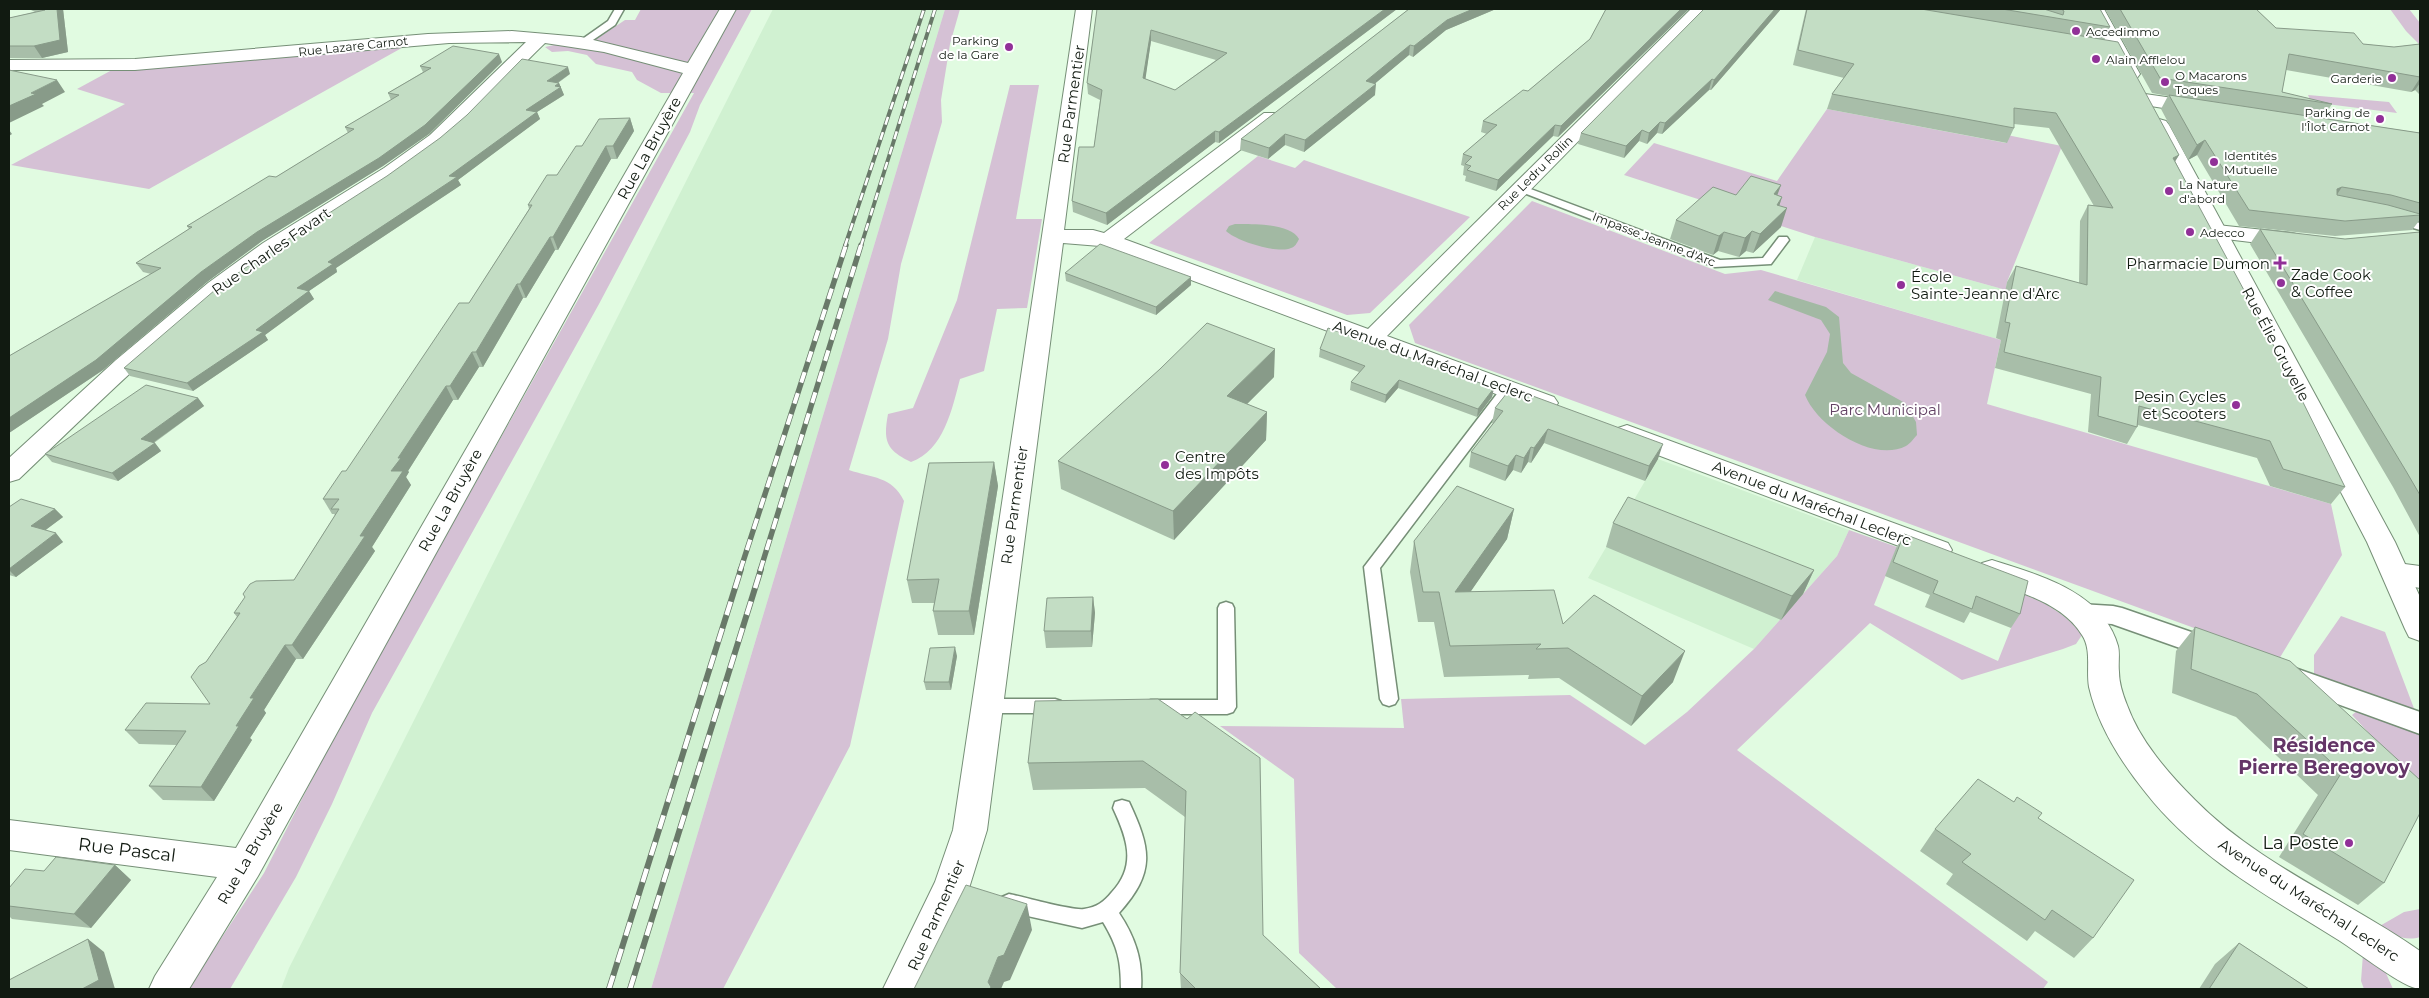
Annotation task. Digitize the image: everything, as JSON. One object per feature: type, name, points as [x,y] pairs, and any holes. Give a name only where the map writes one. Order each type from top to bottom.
[{"type":"street","name":"Rue La Bruyère","points":[[168,989],[245,865],[728,9]]},
{"type":"street","name":"Rue Parmentier","points":[[902,989],[970,892],[970,830],[1084,9]]},
{"type":"street","name":"Rue Ledru Rollin","points":[[1372,338],[1700,9]]},
{"type":"street","name":"Rue Élie Gruyelle","points":[[2096,9],[2110,49],[2145,100],[2409,576],[2420,629]]},
{"type":"street","name":"Rue Lazare Carnot","points":[[9,65],[61,66],[151,63],[258,56],[458,37],[512,36],[584,42],[633,52],[693,70]]},
{"type":"street","name":"Rue Charles Favart","points":[[9,473],[121,368],[168,327],[240,270],[282,240],[399,166],[437,139],[470,110],[512,62],[540,38]]},
{"type":"street","points":[[2145,100],[2217,111]]},
{"type":"street","points":[[1108,241],[1281,109]]},
{"type":"street","points":[[2217,232],[2316,243]]},
{"type":"street","name":"Avenue du Maréchal Leclerc","points":[[1052,236],[1093,237],[1108,241],[1572,413]]},
{"type":"street","points":[[2392,241],[2420,238]]},
{"type":"street","name":"Avenue du Maréchal Leclerc","points":[[1609,427],[2037,587],[2058,597],[2080,613],[2093,626],[2102,644],[2104,657],[2103,672],[2107,692],[2121,730],[2151,773],[2190,818],[2236,856],[2363,934],[2420,973]]},
{"type":"street","points":[[2080,613],[2113,615],[2232,656]]},
{"type":"street","points":[[2268,669],[2420,723]]},
{"type":"street","name":"Rue Pascal","points":[[9,835],[245,865]]},
{"type":"lane","points":[[584,42],[612,23],[619,9]]},
{"type":"lane","name":"Impasse Jeanne d'Arc","points":[[1520,188],[1719,264],[1767,261],[1783,240]]},
{"type":"lane","points":[[2388,217],[2420,227]]},
{"type":"lane","points":[[1389,699],[1372,567],[1508,389]]},
{"type":"lane","points":[[1131,707],[1227,707],[1226,608]]},
{"type":"lane","points":[[987,706],[1074,707]]},
{"type":"lane","points":[[970,892],[1082,919],[1107,912],[1127,890],[1138,864],[1134,833],[1122,808]]},
{"type":"lane","points":[[1107,912],[1126,940],[1132,964],[1131,989]]},
{"type":"shaded area","points":[[773,9],[945,9],[651,989],[281,989],[289,968]]},
{"type":"shaded area","points":[[1235,224],[1279,227],[1295,234],[1299,239],[1295,246],[1285,249],[1257,246],[1239,239],[1226,231],[1229,226]]},
{"type":"shaded area","name":"École Sainte-Jeanne d'Arc","points":[[1815,237],[2013,292],[2001,340],[1797,280]]},
{"type":"shaded area","points":[[1775,291],[1826,307],[1839,317],[1843,363],[1851,373],[1905,403],[1916,422],[1917,435],[1909,444],[1893,450],[1878,450],[1863,446],[1834,429],[1811,407],[1805,395],[1827,352],[1830,334],[1821,320],[1768,300]]},
{"type":"shaded area","points":[[1658,459],[1849,530],[1837,556],[1754,649],[1588,578]]},
{"type":"green space","points":[[641,9],[752,9],[700,105],[690,132],[599,304],[372,713],[332,804],[296,877],[230,989],[188,989],[264,873],[343,719],[694,93],[661,93],[637,80],[632,72],[596,64],[587,55],[568,51],[552,52],[545,47],[563,43],[586,46],[625,20],[635,20]]},
{"type":"green space","points":[[945,9],[960,9],[950,44],[941,100],[942,122],[901,264],[888,339],[849,470],[887,482],[894,487],[904,501],[850,746],[723,989],[651,989]]},
{"type":"green space","points":[[2390,9],[2409,9],[2420,23],[2420,45],[2406,31]]},
{"type":"green space","points":[[416,40],[149,189],[11,165],[125,104],[77,89],[123,64]]},
{"type":"green space","points":[[1010,85],[1039,85],[1016,219],[1042,219],[1027,308],[997,309],[984,371],[960,379],[950,415],[939,438],[922,456],[911,462],[896,453],[888,444],[886,431],[888,414],[913,408],[957,300]]},
{"type":"green space","points":[[2308,95],[2389,102],[2397,113],[2311,102]]},
{"type":"green space","points":[[1827,109],[2006,143],[2007,135],[2062,146],[2007,282],[2006,290],[1815,237],[1624,175],[1654,143],[1777,181]]},
{"type":"green space","points":[[1258,156],[1295,168],[1304,160],[1470,217],[1370,313],[1347,315],[1149,243]]},
{"type":"green space","name":"Parc Municipal","points":[[1532,201],[1725,274],[1761,270],[2001,340],[1987,404],[2331,504],[2342,555],[2279,659],[1415,343],[1409,325]]},
{"type":"green space","points":[[1849,530],[1897,547],[1874,605],[1998,661],[2011,628],[2020,593],[2062,615],[2082,635],[2076,644],[2063,649],[1962,680],[1870,623],[1737,750],[2048,982],[2043,989],[1337,989],[1299,953],[1294,779],[1220,726],[1404,728],[1401,699],[1570,695],[1645,745],[1687,712],[1754,649],[1837,556]]},
{"type":"green space","points":[[2341,616],[2385,632],[2415,711],[2314,674],[2314,655]]},
{"type":"green space","points":[[2357,711],[2420,733],[2420,780],[2409,776],[2352,715]]},
{"type":"green space","points":[[2420,909],[2420,937],[2404,938],[2393,935],[2378,927],[2404,912]]},
{"type":"green space","points":[[2363,954],[2385,971],[2393,989],[2364,989],[2361,981]]},
{"type":"building","points":[[43,9],[57,9],[60,40],[34,46],[9,46],[9,18],[45,10]]},
{"type":"building","points":[[1097,9],[1385,9],[1219,132],[1215,131],[1106,213],[1072,201],[1079,147],[1094,147],[1102,90],[1087,83]],"holes":[[[1151,30],[1227,53],[1175,90],[1143,78]]]},
{"type":"building","points":[[1409,9],[1473,9],[1447,20],[1414,46],[1410,45],[1366,81],[1376,84],[1305,140],[1285,134],[1269,148],[1241,139]]},
{"type":"building","points":[[1606,9],[1681,9],[1561,126],[1555,125],[1498,180],[1467,170],[1471,166],[1465,164],[1472,157],[1463,154],[1497,125],[1483,121],[1523,90],[1528,91],[1590,39]]},
{"type":"building","points":[[1704,9],[1775,9],[1714,80],[1712,79],[1665,123],[1660,122],[1649,133],[1642,130],[1626,146],[1581,133]]},
{"type":"building","points":[[1807,9],[1921,9],[2118,42],[2179,155],[2173,158],[2289,374],[2345,487],[2283,469],[2270,441],[2139,406],[2137,427],[2098,416],[2101,377],[2004,352],[2010,323],[2005,322],[2016,266],[2087,285],[2088,205],[2113,208],[2056,113],[2014,108],[2014,128],[1832,94],[1854,64],[1798,50]]},
{"type":"building","points":[[2002,9],[2044,9],[2063,15],[2064,11],[2061,9],[2100,9],[2110,27]]},
{"type":"building","points":[[2120,9],[2256,9],[2276,28],[2354,33],[2363,44],[2394,47],[2420,44],[2420,77],[2289,54],[2282,92],[2332,104],[2160,78]]},
{"type":"building","points":[[453,46],[499,54],[425,125],[379,158],[257,232],[201,272],[96,360],[9,418],[9,356],[161,268],[136,263],[192,227],[187,226],[269,176],[276,177],[354,129],[345,127],[399,95],[388,93],[431,68],[420,66]]},
{"type":"building","points":[[522,59],[568,67],[547,81],[559,83],[555,86],[561,87],[526,110],[537,112],[449,176],[457,177],[328,262],[333,264],[297,288],[309,291],[256,330],[263,332],[187,383],[124,368],[222,284],[387,176],[440,138],[467,115]]},
{"type":"building","points":[[9,70],[57,80],[31,93],[36,94],[9,106]]},
{"type":"building","points":[[2169,95],[2420,133],[2420,203],[2391,195],[2342,187],[2337,189],[2337,195],[2388,205],[2420,215],[2345,221],[2249,210],[2205,140],[2197,145]]},
{"type":"building","points":[[630,118],[613,146],[606,146],[553,237],[550,237],[520,284],[517,284],[476,352],[472,352],[450,386],[446,386],[398,458],[401,458],[391,471],[403,471],[360,536],[365,536],[292,645],[285,645],[250,698],[254,698],[201,787],[149,786],[186,731],[125,730],[146,703],[210,704],[191,677],[199,666],[206,662],[240,613],[234,613],[245,597],[243,594],[250,584],[256,581],[294,580],[339,509],[331,509],[339,499],[323,499],[342,471],[346,471],[459,303],[469,303],[532,205],[528,205],[547,175],[557,175],[576,146],[582,146],[599,119]]},
{"type":"building","points":[[1751,176],[1781,185],[1774,194],[1782,197],[1777,205],[1787,208],[1760,234],[1752,231],[1745,238],[1724,232],[1719,236],[1676,220],[1713,187],[1736,195]]},
{"type":"building","points":[[2260,229],[2345,239],[2420,232],[2420,495],[2406,471]]},
{"type":"building","points":[[1100,244],[1191,277],[1156,307],[1065,273]]},
{"type":"building","points":[[1207,323],[1275,349],[1227,396],[1267,412],[1173,511],[1058,461],[1160,369]]},
{"type":"building","points":[[1328,328],[1494,388],[1478,409],[1399,380],[1386,395],[1351,382],[1365,366],[1320,349]]},
{"type":"building","points":[[146,385],[198,398],[141,439],[155,443],[112,473],[45,454]]},
{"type":"building","points":[[1511,388],[1663,444],[1649,466],[1548,429],[1534,448],[1531,447],[1524,458],[1516,455],[1508,466],[1471,452],[1503,411],[1495,408]]},
{"type":"building","points":[[994,462],[969,611],[933,611],[939,579],[907,580],[929,463]]},
{"type":"building","points":[[1457,486],[1514,509],[1455,592],[1554,590],[1563,624],[1594,595],[1685,651],[1642,696],[1568,648],[1536,649],[1541,644],[1450,646],[1439,592],[1423,592],[1414,541]]},
{"type":"building","points":[[1628,497],[1814,570],[1792,596],[1613,523]]},
{"type":"building","points":[[21,499],[55,509],[31,526],[56,533],[9,569],[9,507]]},
{"type":"building","points":[[1904,534],[2028,581],[2020,614],[1976,596],[1972,609],[1933,593],[1938,581],[1893,562]]},
{"type":"building","points":[[1093,597],[1091,631],[1044,631],[1047,598]]},
{"type":"building","points":[[2195,627],[2290,661],[2420,780],[2420,813],[2384,883],[2303,834],[2342,772],[2257,694],[2191,669]]},
{"type":"building","points":[[955,647],[949,682],[924,682],[930,648]]},
{"type":"building","points":[[1158,699],[1187,719],[1195,712],[1260,758],[1263,935],[1321,989],[1196,989],[1180,973],[1186,791],[1143,761],[1028,763],[1035,701]]},
{"type":"building","points":[[1978,779],[2014,802],[2017,797],[2042,813],[2038,818],[2134,880],[2093,938],[2052,910],[2045,920],[1962,862],[1971,854],[1935,829]]},
{"type":"building","points":[[56,857],[115,865],[74,914],[9,906],[9,888],[25,869],[44,871]]},
{"type":"building","points":[[966,885],[1027,904],[1004,955],[998,957],[988,982],[991,987],[990,989],[914,989]]},
{"type":"building","points":[[88,939],[99,980],[82,989],[9,989],[9,980]]},
{"type":"building","points":[[2239,943],[2309,989],[2209,989]]},
{"type":"railway","points":[[845,246],[924,9]]},
{"type":"railway","points":[[861,246],[935,9]]},
{"type":"railway","points":[[740,571],[846,245]]},
{"type":"railway","points":[[760,571],[861,245]]},
{"type":"railway","points":[[609,989],[741,569]]},
{"type":"railway","points":[[630,989],[761,569]]},
{"type":"place","name":"Accedimmo","points":[[2076,31]]},
{"type":"place","name":"Parking de la Gare","points":[[1009,47]]},
{"type":"place","name":"Alain Afflelou","points":[[2096,59]]},
{"type":"place","name":"Garderie","points":[[2392,78]]},
{"type":"place","name":"O Macarons Toques","points":[[2165,82]]},
{"type":"place","name":"Parking de l'Îlot Carnot","points":[[2380,119]]},
{"type":"place","name":"Identités Mutuelle","points":[[2214,162]]},
{"type":"place","name":"La Nature d'abord","points":[[2169,191]]},
{"type":"place","name":"Adecco","points":[[2190,232]]},
{"type":"place","name":"Pharmacie Dumon","points":[[2280,263]]},
{"type":"place","name":"Zade Cook & Coffee","points":[[2281,283]]},
{"type":"place","name":"École Sainte-Jeanne d'Arc","points":[[1901,285]]},
{"type":"place","name":"Pesin Cycles et Scooters","points":[[2236,405]]},
{"type":"place","name":"Centre des Impôts","points":[[1165,465]]},
{"type":"place","name":"La Poste","points":[[2349,843]]},
{"type":"district","name":"Résidence Pierre Beregovoy","points":[[2324,756]]}]
